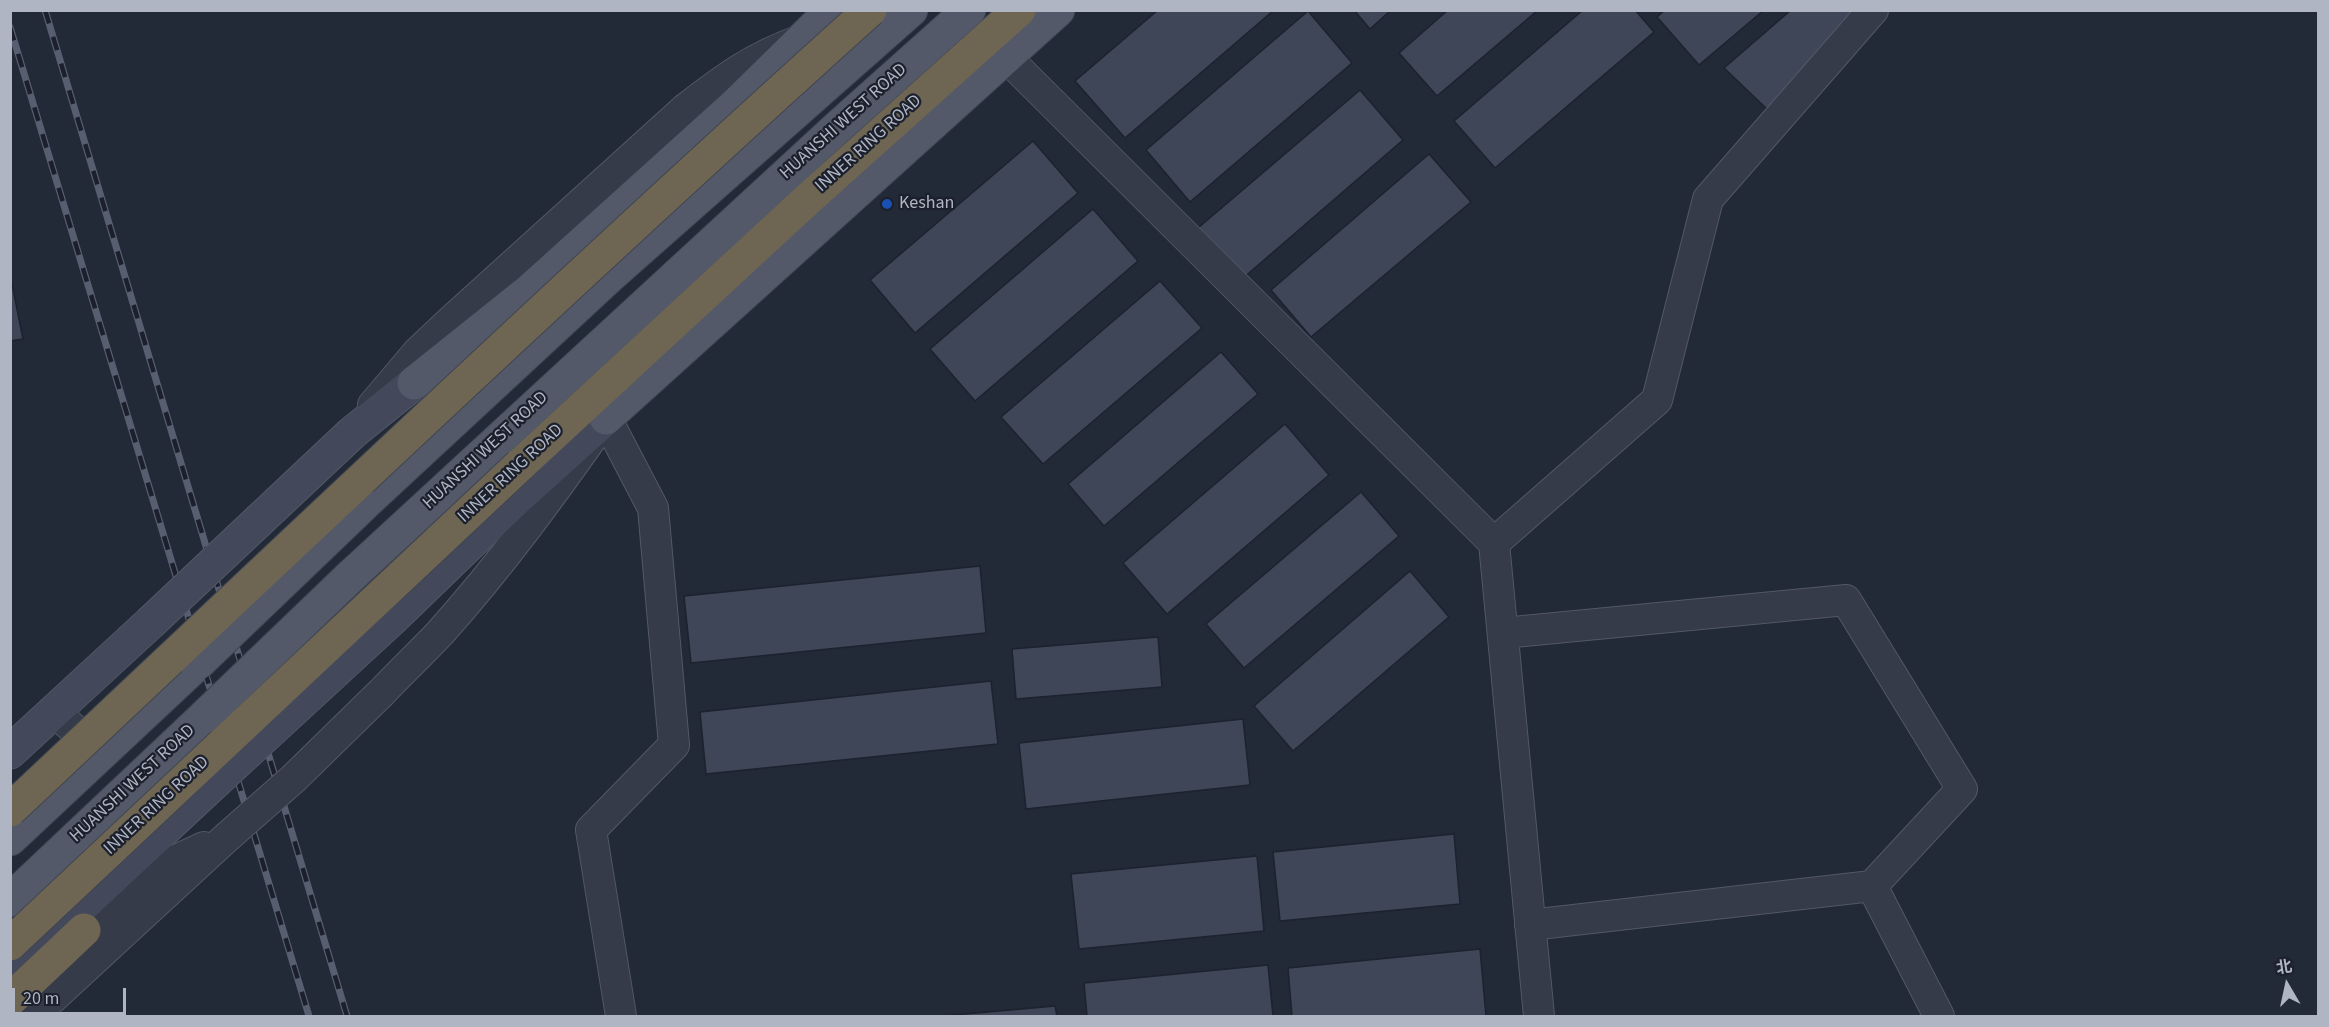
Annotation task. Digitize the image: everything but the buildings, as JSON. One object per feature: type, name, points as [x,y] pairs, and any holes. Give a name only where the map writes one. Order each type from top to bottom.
[{"type":"highway","points":[[10,810],[864,10]]},
{"type":"highway","points":[[772,98],[870,10]]},
{"type":"highway","name":"INNER RING ROAD","points":[[10,944],[607,385],[816,192],[1019,10]]},
{"type":"highway","points":[[10,1000],[84,930]]},
{"type":"main road","points":[[10,752],[352,433],[529,291],[727,112],[832,10]]},
{"type":"main road","points":[[10,839],[610,276],[911,10]]},
{"type":"main road","name":"HUANSHI WEST ROAD","points":[[10,900],[363,564],[838,127],[969,10]]},
{"type":"main road","points":[[10,973],[394,617],[515,500],[1058,10]]},
{"type":"main road","points":[[414,383],[576,309]]},
{"type":"main road","points":[[241,757],[363,564]]},
{"type":"main road","points":[[204,717],[394,617]]},
{"type":"main road","points":[[84,930],[169,824]]},
{"type":"street","points":[[1494,543],[1657,400],[1708,199],[1874,10]]},
{"type":"street","points":[[352,433],[385,389],[424,347],[685,109],[723,79],[771,51],[801,40],[839,75]]},
{"type":"street","points":[[1006,57],[1494,543],[1539,1017]]},
{"type":"street","points":[[33,1017],[293,779],[439,634],[491,574],[540,511],[606,418],[653,508],[674,744],[591,830],[621,1017]]},
{"type":"street","points":[[1503,633],[1846,600],[1962,789],[1872,886],[1530,925]]},
{"type":"street","points":[[55,712],[101,754]]},
{"type":"street","points":[[84,930],[129,890],[161,867],[226,838]]},
{"type":"street","points":[[1872,886],[1939,1017]]},
{"type":"railway","points":[[45,10],[347,1016]]},
{"type":"railway","points":[[10,27],[309,1016]]},
{"type":"place","name":"Keshan","points":[[887,204]]}]
